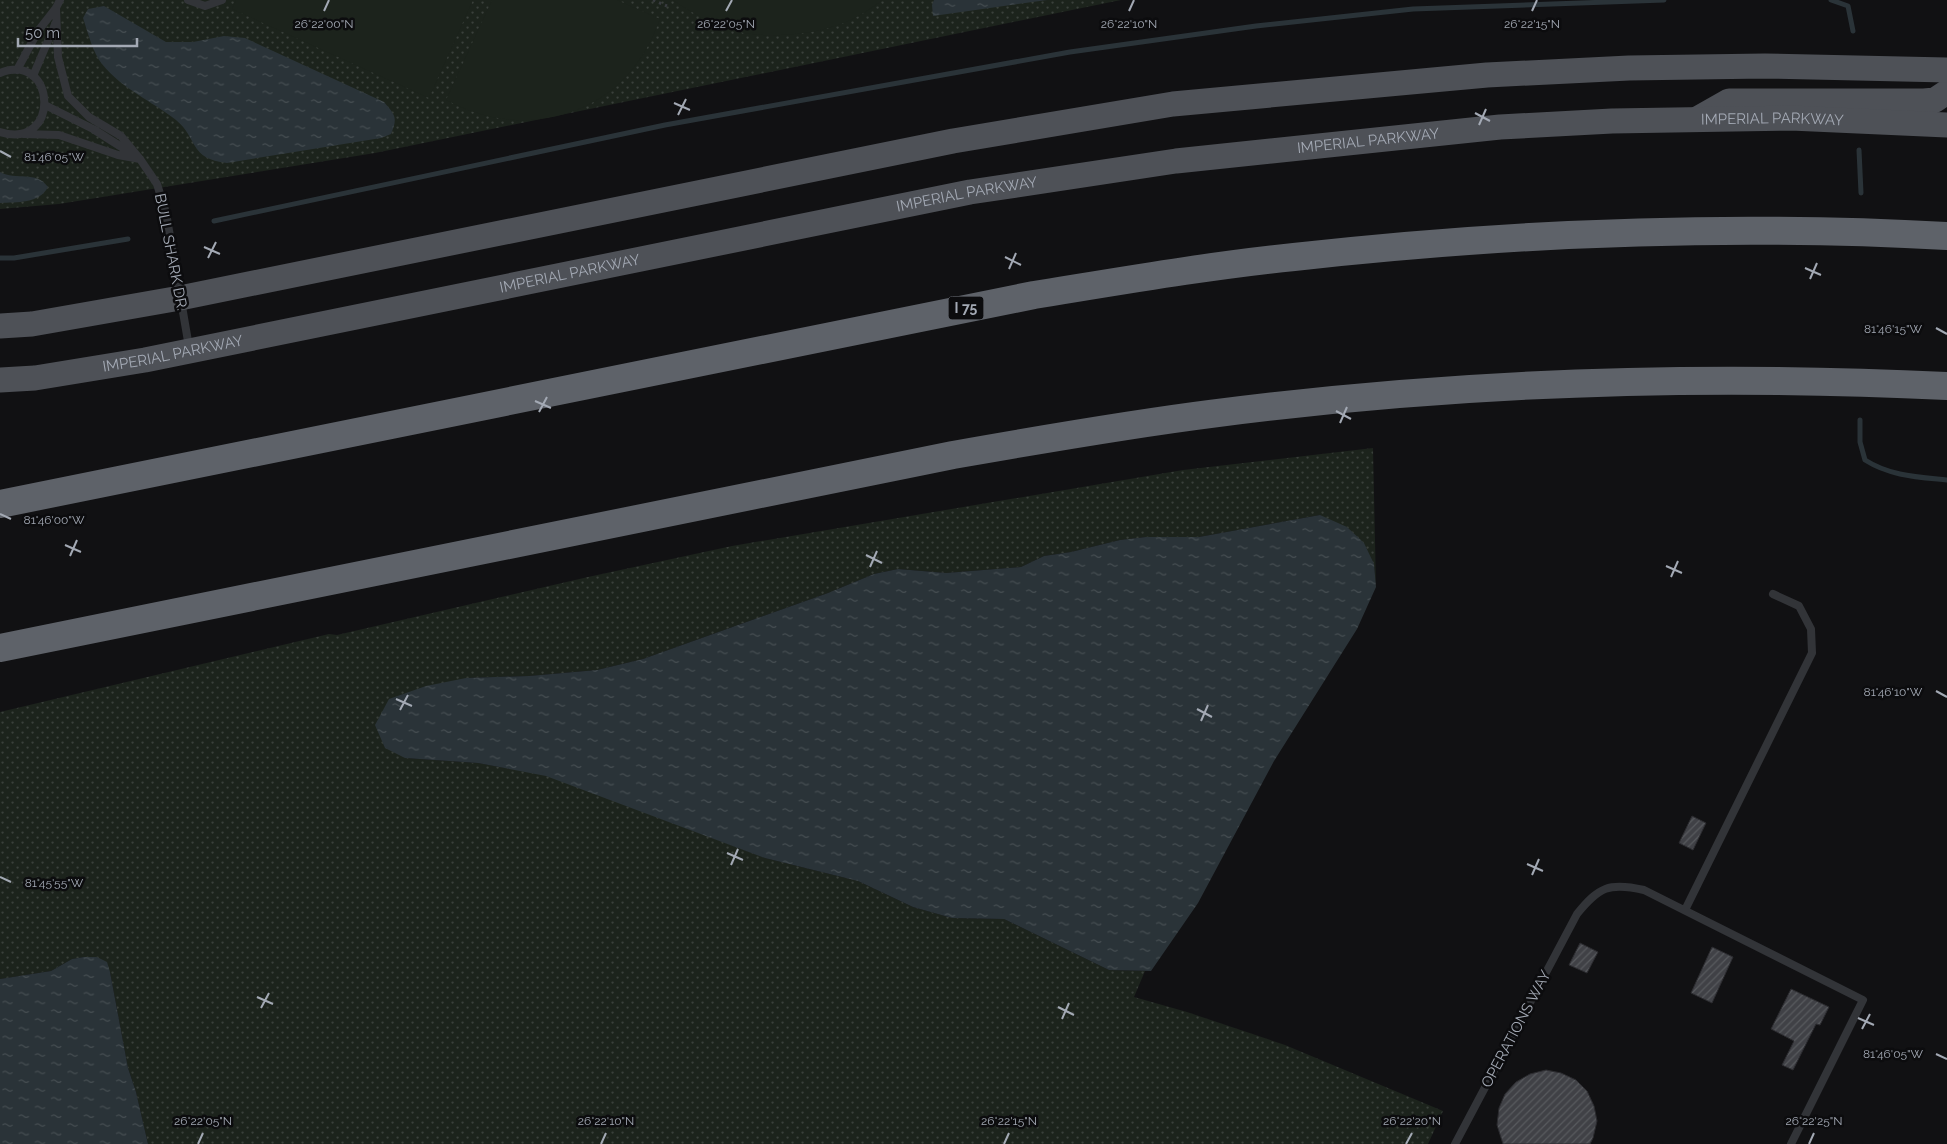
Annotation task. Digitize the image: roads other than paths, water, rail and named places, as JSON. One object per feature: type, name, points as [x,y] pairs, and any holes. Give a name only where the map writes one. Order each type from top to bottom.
[{"type":"highway","name":"I 75","points":[[0,504],[1034,294],[1169,273],[1295,257],[1440,243],[1558,236],[1672,232],[1817,232],[1947,236]]},
{"type":"highway","points":[[0,648],[953,455],[1211,413],[1414,393],[1582,383],[1725,380],[1864,382],[1947,386]]},
{"type":"main road","points":[[0,326],[32,324],[180,298],[943,143],[1174,104],[1487,75],[1629,68],[1765,66],[1947,70]]},
{"type":"main road","points":[[1697,120],[1729,101],[1924,101],[1935,100],[1947,92]]},
{"type":"main road","name":"IMPERIAL PARKWAY","points":[[0,380],[35,378],[190,350],[970,192],[1176,161],[1500,127],[1612,122],[1791,118],[1947,125]]},
{"type":"lane","points":[[17,70],[38,31],[60,0]]},
{"type":"lane","points":[[188,0],[205,6],[222,0]]},
{"type":"lane","name":"BULL SHARK DR.","points":[[56,8],[58,57],[68,96],[89,117],[121,136],[140,158],[157,184],[166,214],[190,350]]},
{"type":"lane","points":[[33,76],[57,19]]},
{"type":"lane","points":[[0,73],[6,70],[17,70],[33,76],[42,87],[45,96],[43,115],[38,123],[22,134]]},
{"type":"lane","points":[[45,105],[93,129],[140,158]]},
{"type":"lane","points":[[0,132],[11,135],[59,135],[118,155],[140,158]]},
{"type":"lane","points":[[1685,910],[1812,653],[1811,629],[1799,606],[1774,594]]},
{"type":"lane","name":"OPERATIONS WAY","points":[[1455,1144],[1577,914],[1592,895],[1609,887],[1624,885],[1644,890],[1863,1000],[1791,1144]]},
{"type":"water","points":[[934,0],[1047,0],[933,16],[932,5]]},
{"type":"water","points":[[104,6],[166,42],[193,42],[224,36],[245,38],[384,102],[391,110],[395,120],[391,134],[381,138],[227,163],[206,157],[200,152],[176,120],[128,88],[102,64],[91,42],[83,18],[88,9]]},
{"type":"water","points":[[0,172],[6,175],[32,177],[43,182],[48,187],[39,197],[27,201],[0,203]]},
{"type":"water","points":[[1320,515],[1347,527],[1364,543],[1374,564],[1376,587],[1357,629],[1274,761],[1198,903],[1151,971],[1109,970],[1004,919],[952,918],[913,907],[858,881],[765,858],[546,776],[478,763],[405,758],[385,748],[375,725],[389,699],[426,686],[466,678],[529,676],[597,670],[643,659],[828,593],[874,574],[898,569],[946,573],[1021,567],[1044,556],[1071,552],[1120,540],[1146,537],[1199,537]]},
{"type":"water","points":[[97,957],[107,962],[128,1068],[136,1092],[148,1144],[0,1144],[0,979],[51,971],[72,959]]},
{"type":"waterway","points":[[214,221],[665,125],[1070,52],[1256,26],[1413,9],[1664,0]]},
{"type":"waterway","points":[[1831,0],[1848,6],[1853,31]]},
{"type":"waterway","points":[[1859,150],[1861,193]]},
{"type":"waterway","points":[[0,258],[14,258],[128,239]]},
{"type":"waterway","points":[[1860,420],[1860,442],[1865,460],[1894,473],[1947,480]]}]
